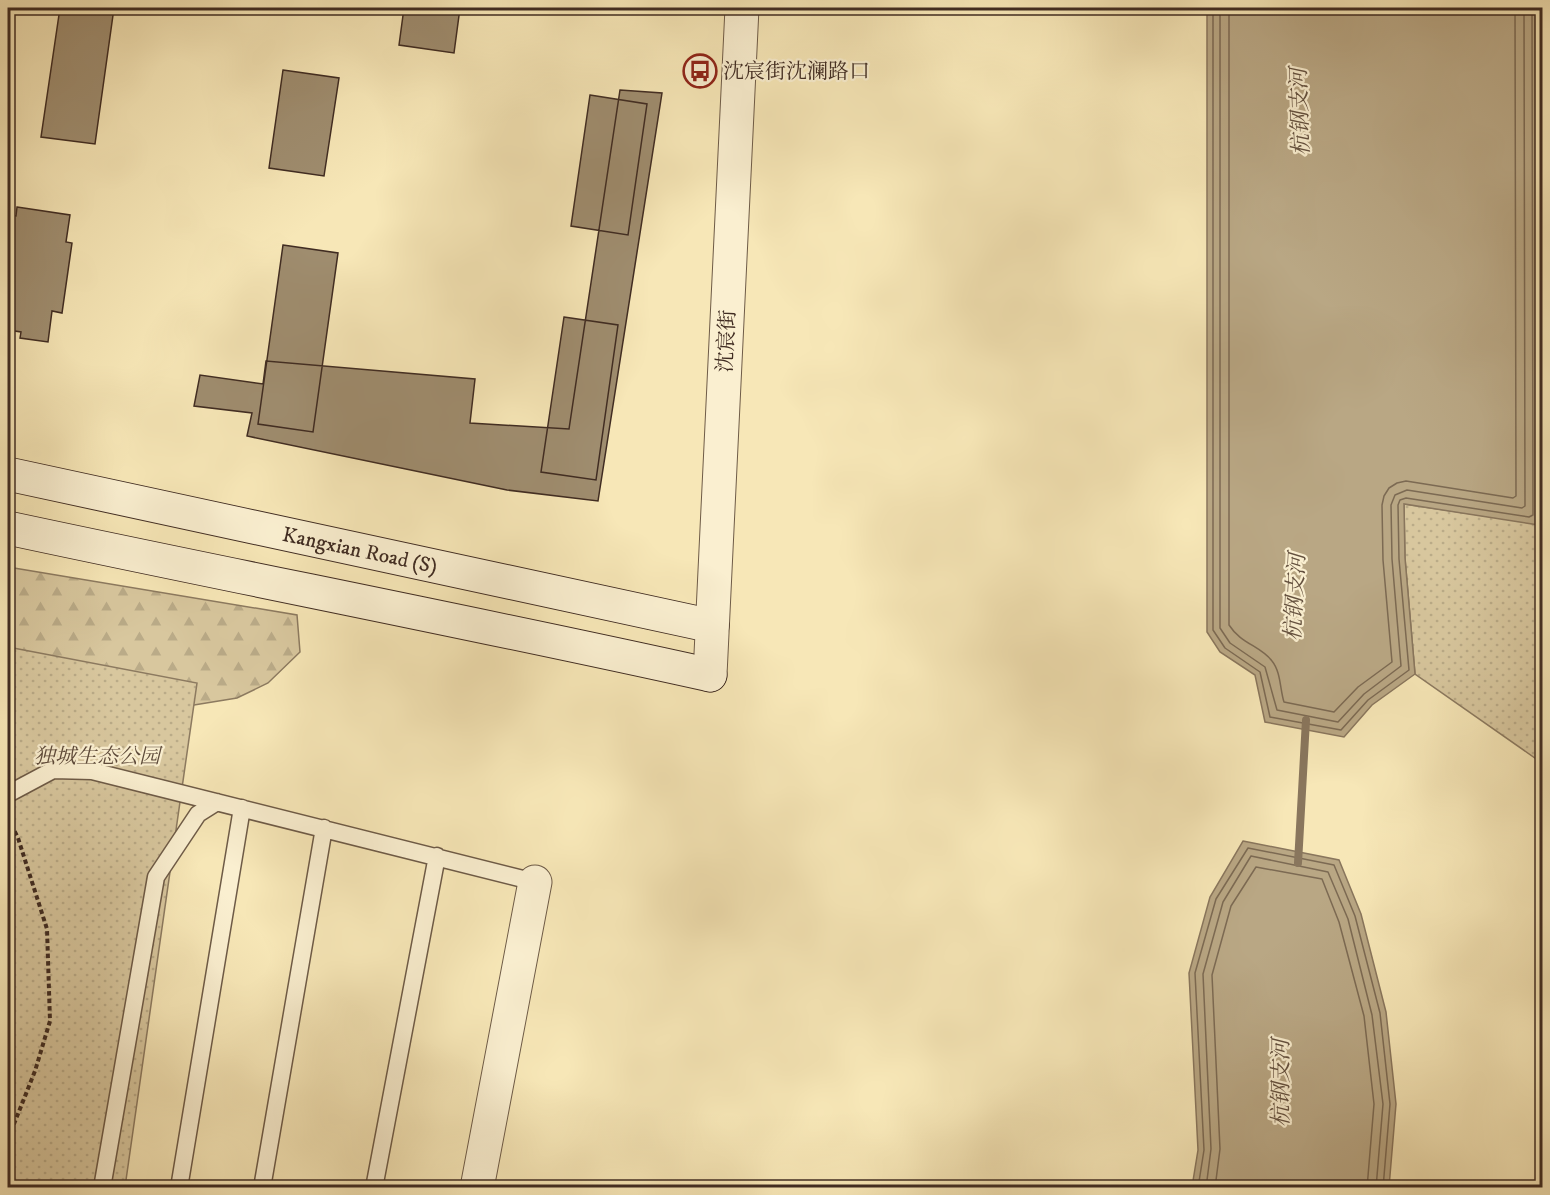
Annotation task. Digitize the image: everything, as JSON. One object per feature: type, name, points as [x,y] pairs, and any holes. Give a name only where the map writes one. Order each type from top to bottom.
[{"type":"street","name":"沈宸街","points":[[8,528],[710,675],[742,8]]},
{"type":"street","name":"Kangxian Road (S)","points":[[8,474],[712,626]]},
{"type":"street","points":[[477,1188],[535,882]]},
{"type":"lane","points":[[8,794],[53,770],[92,771],[535,882]]},
{"type":"lane","points":[[102,1188],[156,877],[198,814],[217,802]]},
{"type":"lane","points":[[178,1188],[242,808]]},
{"type":"lane","points":[[262,1188],[324,828]]},
{"type":"lane","points":[[374,1188],[437,856]]},
{"type":"path","points":[[8,818],[18,838],[46,929],[50,1021],[35,1071],[8,1139]]},
{"type":"green space","points":[[1537,8],[1542,8],[1542,763],[1415,674],[1405,558],[1404,504],[1539,524]]},
{"type":"green space","points":[[8,567],[297,615],[300,652],[268,683],[237,698],[194,705],[8,701]]},
{"type":"green space","name":"独城生态公园","points":[[8,647],[197,683],[125,1187],[8,1187]]},
{"type":"water","points":[[1207,8],[1537,8],[1539,525],[1404,504],[1405,558],[1415,674],[1372,705],[1344,737],[1265,722],[1255,675],[1220,652],[1207,632]]},
{"type":"water","points":[[1243,841],[1339,860],[1361,914],[1386,1012],[1396,1104],[1389,1187],[1192,1187],[1198,1150],[1189,973],[1210,897]]},
{"type":"building","points":[[60,8],[114,8],[95,144],[41,137]]},
{"type":"building","points":[[404,8],[460,8],[454,53],[399,45]]},
{"type":"building","points":[[283,70],[339,78],[324,176],[269,168]]},
{"type":"building","points":[[620,90],[662,93],[598,501],[507,490],[247,436],[252,413],[194,406],[200,375],[263,384],[266,361],[475,379],[470,423],[569,429]]},
{"type":"building","points":[[590,95],[647,104],[628,235],[571,226]]},
{"type":"building","points":[[17,207],[70,215],[66,242],[72,243],[62,313],[52,311],[48,342],[20,338],[21,332],[8,330],[8,226],[9,215],[16,216]]},
{"type":"building","points":[[283,245],[338,253],[313,432],[258,424]]},
{"type":"building","points":[[564,317],[618,325],[596,480],[541,472]]},
{"type":"waterway","name":"杭钢支河","points":[[1298,863],[1306,720]]},
{"type":"place","name":"沈宸街沈澜路口","points":[[700,71]]}]
